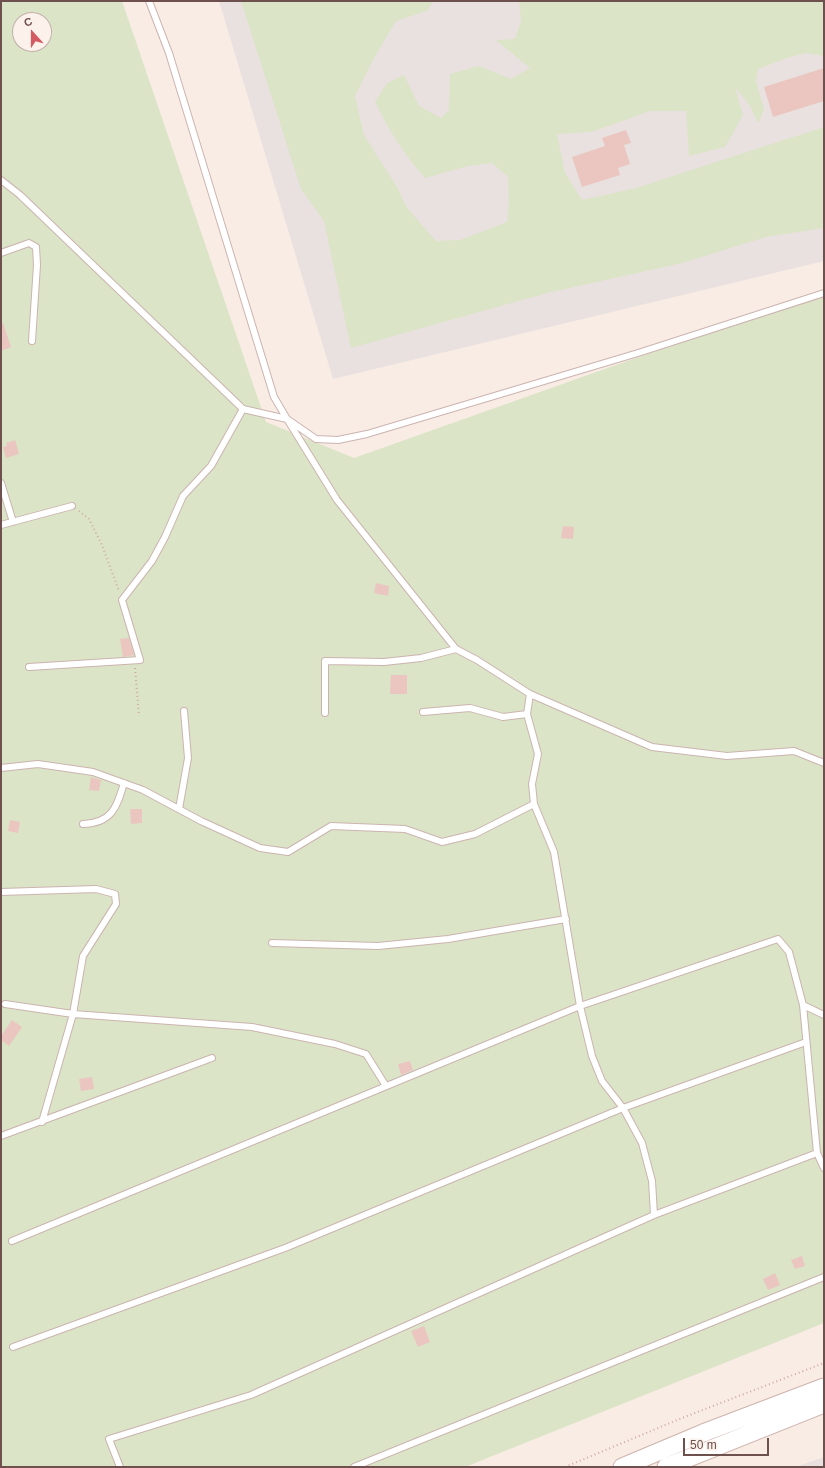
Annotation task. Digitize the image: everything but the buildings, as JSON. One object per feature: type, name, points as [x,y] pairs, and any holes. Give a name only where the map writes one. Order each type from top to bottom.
[{"type":"main road","points":[[622,1467],[703,1433],[824,1387]]},
{"type":"main road","points":[[666,1467],[824,1404]]},
{"type":"lane","points":[[149,1],[169,53],[274,397],[337,500],[456,649],[477,660],[530,694],[652,747],[727,756],[794,751],[824,763]]},
{"type":"lane","points":[[1,180],[20,195],[243,409],[287,419],[316,439],[338,440],[367,434],[638,353],[824,293]]},
{"type":"lane","points":[[1,253],[29,243],[36,247],[37,265],[32,341]]},
{"type":"lane","points":[[29,667],[140,660],[122,600],[152,561],[165,537],[183,496],[211,466],[243,409]]},
{"type":"lane","points":[[1,483],[13,522]]},
{"type":"lane","points":[[1,525],[72,506]]},
{"type":"lane","points":[[325,713],[325,661],[384,662],[421,658],[456,649]]},
{"type":"lane","points":[[530,694],[527,714],[538,754],[532,784],[534,804],[554,852],[580,1006],[592,1056],[602,1081],[623,1108],[642,1143],[652,1181],[654,1215]]},
{"type":"lane","points":[[423,712],[470,708],[503,717],[527,714]]},
{"type":"lane","points":[[179,809],[188,758],[184,712]]},
{"type":"lane","points":[[1,768],[38,764],[93,772],[143,790],[260,848],[288,852],[331,826],[405,829],[442,842],[475,834],[534,804]]},
{"type":"lane","points":[[83,824],[106,818],[117,807],[124,783]]},
{"type":"lane","points":[[1,892],[96,889],[115,894],[116,904],[83,956],[74,1014],[42,1122]]},
{"type":"lane","points":[[272,944],[378,946],[448,939],[566,919]]},
{"type":"lane","points":[[12,1241],[580,1006],[778,940],[789,952],[803,1005],[817,1153],[824,1168]]},
{"type":"lane","points":[[5,1004],[74,1014],[252,1027],[335,1044],[366,1054],[386,1086]]},
{"type":"lane","points":[[803,1005],[824,1015]]},
{"type":"lane","points":[[13,1347],[285,1248],[623,1108],[806,1042]]},
{"type":"lane","points":[[1,1136],[212,1058]]},
{"type":"lane","points":[[120,1467],[109,1439],[251,1395],[654,1215],[817,1153]]},
{"type":"lane","points":[[354,1467],[824,1277]]},
{"type":"path","points":[[72,506],[89,519],[102,545],[122,600]]},
{"type":"path","points":[[134,660],[139,716]]},
{"type":"path","points":[[565,1467],[682,1418],[824,1363]]},
{"type":"shaded area","points":[[219,1],[824,1],[824,261],[333,379]]},
{"type":"shaded area","points":[[824,1457],[824,1467],[795,1467]]},
{"type":"green space","points":[[1,1],[122,1],[266,422],[354,458],[785,305],[824,295],[824,1323],[465,1467],[1,1467]]},
{"type":"green space","points":[[241,1],[434,1],[427,11],[396,21],[374,58],[355,96],[364,135],[397,187],[407,208],[436,241],[460,240],[507,222],[509,203],[508,177],[492,163],[468,166],[425,178],[397,142],[375,102],[387,83],[404,75],[419,106],[441,118],[449,110],[450,74],[479,66],[511,79],[530,68],[496,40],[515,39],[521,21],[519,1],[824,1],[824,56],[806,53],[787,58],[758,69],[756,81],[764,110],[758,123],[750,106],[735,87],[743,115],[725,147],[689,156],[686,111],[650,111],[592,132],[557,134],[565,173],[582,200],[636,188],[824,127],[824,228],[766,237],[682,263],[547,293],[351,348],[324,221],[301,189]]}]
